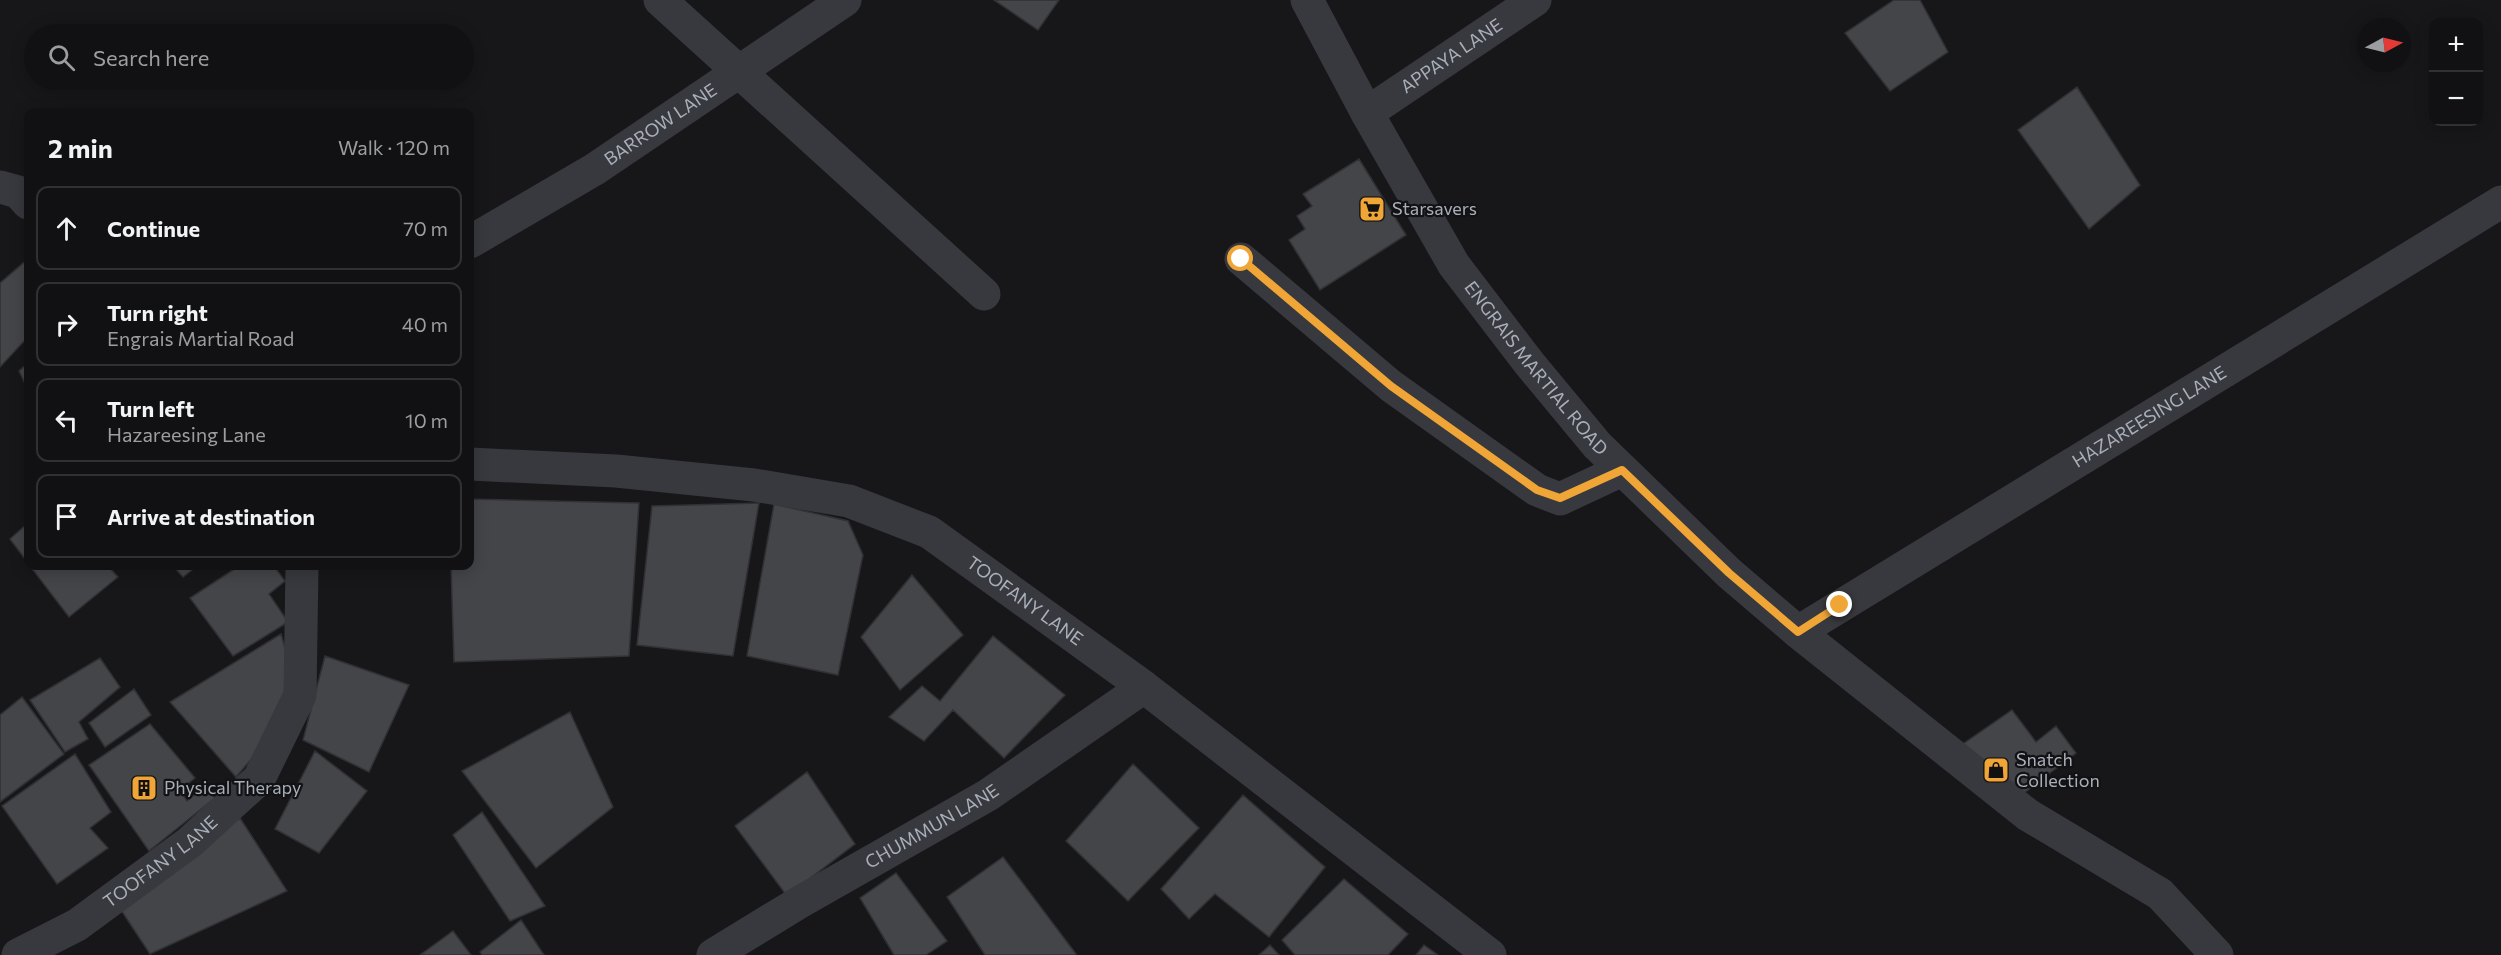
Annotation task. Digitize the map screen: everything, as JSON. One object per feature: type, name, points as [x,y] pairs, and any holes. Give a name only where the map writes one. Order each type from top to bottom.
[{"type":"street","points":[[660,0],[984,294]]},
{"type":"street","name":"BARROW LANE","points":[[474,240],[595,169],[844,0]]},
{"type":"street","name":"ENGRAIS MARTIAL ROAD","points":[[1306,0],[1367,113],[1454,265],[1536,372],[1597,445],[1729,573],[1798,632],[2028,815],[2160,894],[2217,955]]},
{"type":"street","name":"APPAYA LANE","points":[[1367,113],[1535,0]]},
{"type":"street","points":[[0,187],[18,192],[24,199]]},
{"type":"street","name":"HAZAREESING LANE","points":[[1798,632],[2501,202]]},
{"type":"street","points":[[1241,259],[1391,386],[1537,490],[1560,498],[1622,470]]},
{"type":"street","name":"TOOFANY LANE","points":[[474,464],[616,471],[753,485],[849,501],[928,532],[1144,687],[1490,955]]},
{"type":"street","name":"TOOFANY LANE","points":[[18,955],[77,925],[115,898],[190,843],[259,779],[300,695],[302,570]]},
{"type":"street","name":"CHUMMUN LANE","points":[[713,955],[800,902],[988,795],[1144,687]]},
{"type":"building","points":[[994,0],[1059,0],[1038,30]]},
{"type":"building","points":[[1894,0],[1920,0],[1948,52],[1890,91],[1845,33]]},
{"type":"building","points":[[2077,87],[2140,185],[2089,229],[2018,130]]},
{"type":"building","points":[[1359,159],[1406,235],[1320,290],[1289,240],[1305,229],[1297,216],[1312,206],[1303,194]]},
{"type":"building","points":[[24,262],[24,341],[0,367],[0,283]]},
{"type":"building","points":[[24,367],[24,382],[19,371]]},
{"type":"building","points":[[474,499],[639,503],[629,656],[454,662],[451,570],[474,570]]},
{"type":"building","points":[[759,503],[733,656],[637,645],[652,506]]},
{"type":"building","points":[[774,504],[848,521],[863,555],[838,675],[747,656]]},
{"type":"building","points":[[24,527],[24,558],[10,539]]},
{"type":"building","points":[[33,570],[112,570],[118,577],[69,617]]},
{"type":"building","points":[[177,570],[192,570],[183,577]]},
{"type":"building","points":[[233,570],[277,570],[285,581],[269,594],[288,622],[233,656],[190,598]]},
{"type":"building","points":[[912,575],[963,635],[900,690],[861,637]]},
{"type":"building","points":[[281,634],[295,683],[270,737],[236,777],[170,702]]},
{"type":"building","points":[[993,636],[1065,695],[1004,758],[953,710],[924,741],[889,717],[922,686],[940,701]]},
{"type":"building","points":[[325,656],[409,685],[369,772],[303,740]]},
{"type":"building","points":[[100,658],[120,687],[79,722],[88,739],[65,752],[30,700]]},
{"type":"building","points":[[134,689],[151,715],[105,747],[89,723]]},
{"type":"building","points":[[22,697],[64,754],[0,802],[0,715]]},
{"type":"building","points":[[2012,710],[2036,742],[2056,726],[2076,753],[2020,796],[1957,748]]},
{"type":"building","points":[[570,712],[613,807],[536,868],[462,771]]},
{"type":"building","name":"Physical Therapy","points":[[150,724],[195,778],[180,790],[187,801],[205,786],[215,798],[149,851],[89,765]]},
{"type":"building","points":[[315,751],[367,791],[319,853],[275,829]]},
{"type":"building","points":[[75,754],[111,812],[90,828],[108,848],[57,884],[2,806]]},
{"type":"building","points":[[1133,764],[1199,828],[1128,901],[1066,841]]},
{"type":"building","points":[[807,772],[855,844],[787,896],[735,826]]},
{"type":"building","points":[[1243,795],[1325,867],[1269,937],[1215,894],[1189,919],[1161,889]]},
{"type":"building","points":[[482,812],[545,906],[510,921],[453,835]]},
{"type":"building","points":[[240,818],[287,891],[150,954],[117,904]]},
{"type":"building","points":[[1003,857],[1075,955],[985,955],[947,897]]},
{"type":"building","points":[[896,873],[947,941],[926,955],[894,955],[860,898]]},
{"type":"building","points":[[1344,879],[1408,934],[1388,955],[1295,955],[1282,940]]},
{"type":"building","points":[[521,920],[544,955],[482,955],[480,952]]},
{"type":"building","points":[[453,931],[471,955],[420,955]]},
{"type":"building","points":[[1270,945],[1279,955],[1259,955]]},
{"type":"building","points":[[1424,945],[1438,955],[1416,955]]},
{"type":"place","name":"Starsavers","points":[[1372,209]]},
{"type":"place","name":"Snatch Collection","points":[[1996,770]]},
{"type":"place","name":"Physical Therapy","points":[[144,788]]},
{"type":"route","points":[[1241,259],[1391,386],[1537,490],[1560,498],[1622,470],[1729,573],[1798,632],[1840,605]]}]
